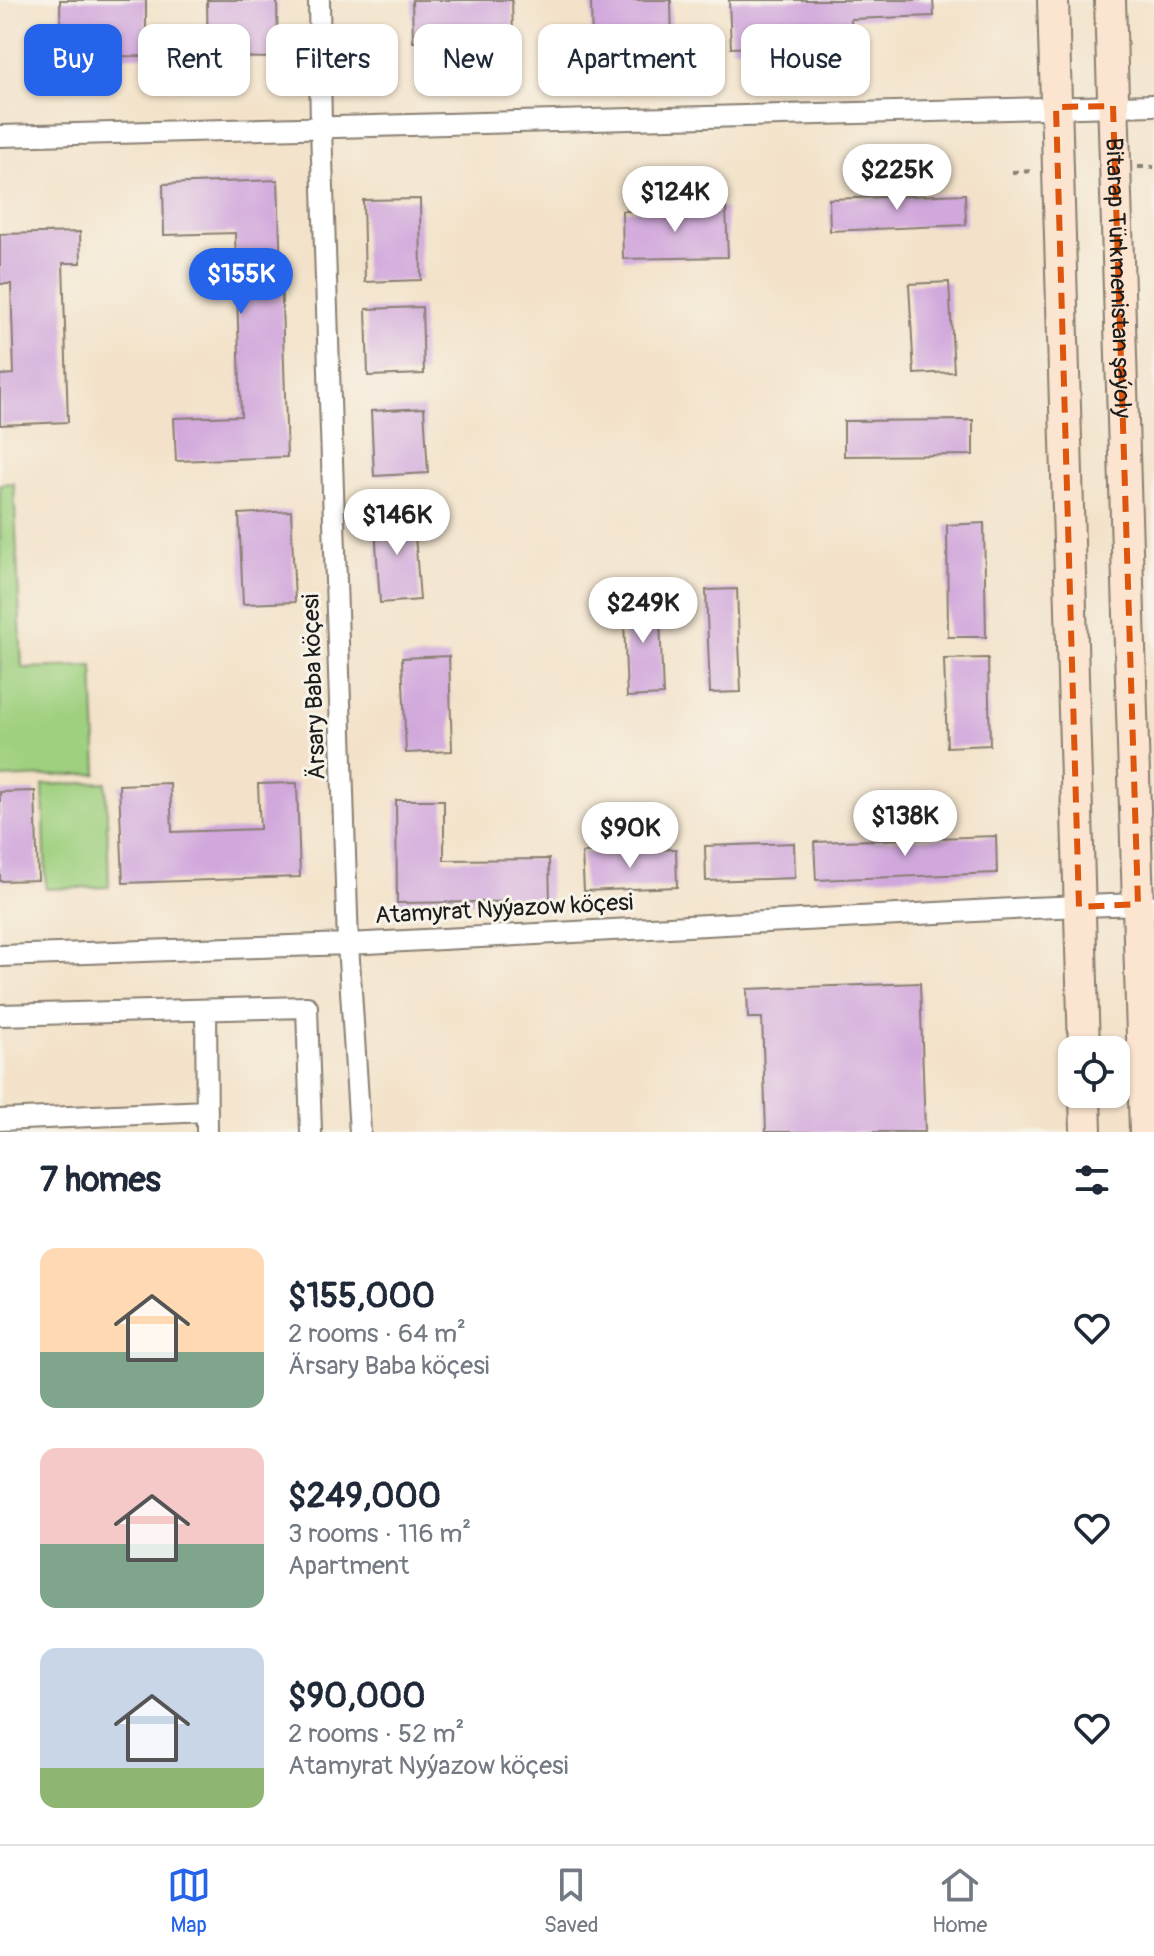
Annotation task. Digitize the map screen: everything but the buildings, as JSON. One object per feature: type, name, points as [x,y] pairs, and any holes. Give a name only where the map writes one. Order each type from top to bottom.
[{"type":"main road","points":[[1053,0],[1084,1036]]},
{"type":"main road","name":"Bitarap Türkmenistan şaýoly","points":[[1110,0],[1146,905],[1145,1132]]},
{"type":"main road","points":[[1085,1108],[1086,1132]]},
{"type":"street","name":"Ärsary Baba köçesi","points":[[319,0],[348,944],[360,1132]]},
{"type":"street","points":[[0,136],[1154,105]]},
{"type":"street","name":"Atamyrat Nyýazow köçesi","points":[[0,956],[348,944],[1146,905]]},
{"type":"street","points":[[0,1015],[307,1007],[311,1132]]},
{"type":"street","points":[[0,1120],[207,1122],[206,1010]]},
{"type":"highlighted area","points":[[1113,106],[1138,904],[1079,907],[1056,107]]},
{"type":"green space","points":[[14,483],[22,668],[93,666],[97,774],[0,778],[0,484]]},
{"type":"green space","points":[[106,782],[109,887],[46,889],[43,785]]}]
